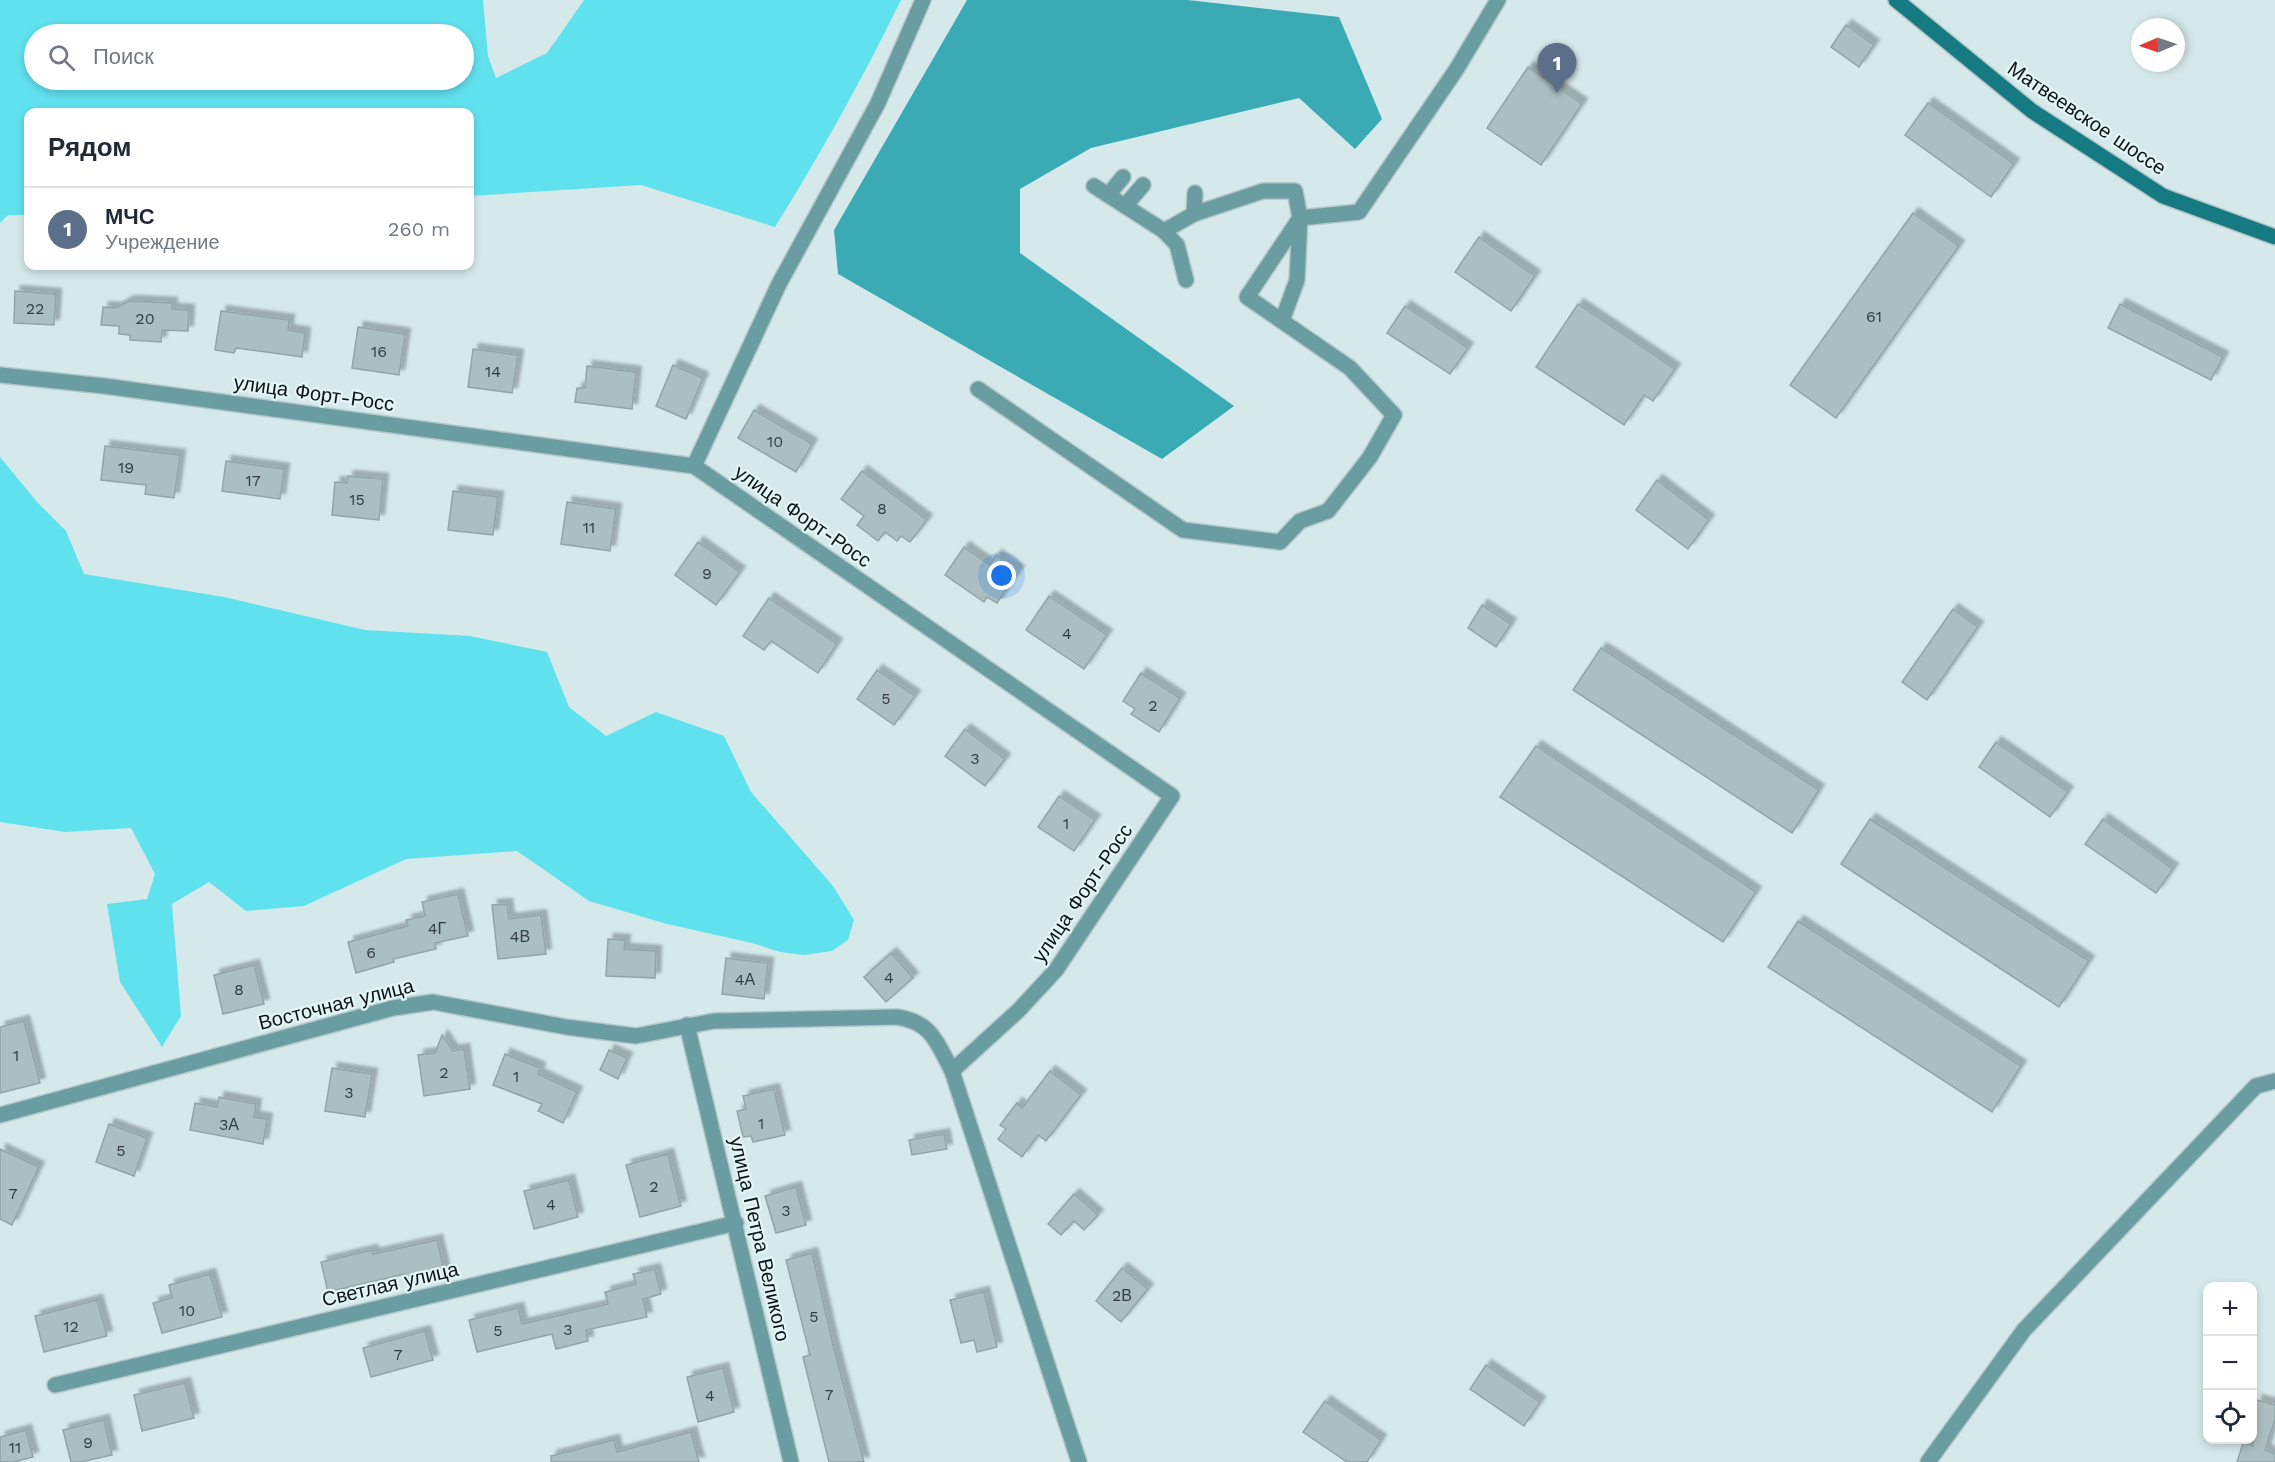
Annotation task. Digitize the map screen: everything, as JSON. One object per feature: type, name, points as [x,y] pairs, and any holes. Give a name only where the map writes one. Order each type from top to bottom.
[{"type":"main road","name":"Матвеевское шоссе","points":[[1896,0],[2032,111],[2163,196],[2275,237]]},
{"type":"street","points":[[694,466],[779,284],[878,103],[923,0]]},
{"type":"street","points":[[1300,218],[1359,212],[1456,70],[1498,0]]},
{"type":"street","points":[[1108,195],[1123,177]]},
{"type":"street","points":[[1125,206],[1143,185]]},
{"type":"street","points":[[1094,186],[1164,231],[1177,245],[1186,280]]},
{"type":"street","points":[[1164,231],[1194,214],[1263,190],[1295,191],[1300,218],[1297,280],[1282,321]]},
{"type":"street","points":[[1194,214],[1195,193]]},
{"type":"street","points":[[978,389],[1183,530],[1280,542],[1300,521],[1328,511],[1370,457],[1394,415],[1350,368],[1247,297],[1300,218]]},
{"type":"street","name":"улица Форт-Росс","points":[[0,375],[104,386],[694,466],[1172,796],[1056,970],[1019,1011],[952,1071]]},
{"type":"street","name":"Восточная улица","points":[[0,1115],[418,1003],[433,1002],[566,1027],[636,1036],[714,1021],[897,1017],[910,1019],[924,1026],[933,1035],[952,1071],[1078,1462]]},
{"type":"street","name":"улица Петра Великого","points":[[687,1025],[696,1070],[736,1223],[791,1462]]},
{"type":"street","points":[[1928,1462],[2024,1330],[2256,1086],[2275,1081]]},
{"type":"street","name":"Светлая улица","points":[[55,1385],[736,1223]]},
{"type":"shaded area","points":[[0,0],[483,0],[488,56],[496,78],[547,53],[584,0],[901,0],[841,115],[775,227],[641,185],[474,196],[474,108],[24,108],[24,215],[8,215],[0,223]]},
{"type":"shaded area","points":[[967,0],[1188,0],[1339,17],[1382,119],[1355,149],[1299,98],[1091,148],[1020,189],[1020,253],[1234,406],[1162,459],[838,274],[834,230]]},
{"type":"shaded area","points":[[0,457],[38,503],[66,531],[84,574],[224,597],[365,630],[470,636],[547,652],[569,707],[606,736],[656,712],[724,736],[751,792],[833,886],[854,920],[848,940],[832,951],[804,955],[780,952],[752,943],[667,924],[589,901],[517,851],[406,859],[304,906],[246,911],[209,882],[172,904],[181,1016],[162,1047],[120,982],[107,904],[147,899],[155,874],[131,828],[65,832],[0,822]]},
{"type":"building","points":[[1846,25],[1874,45],[1859,67],[1831,47]]},
{"type":"building","points":[[1528,67],[1582,104],[1541,165],[1487,128]]},
{"type":"building","points":[[1928,103],[2014,164],[1991,197],[1905,135]]},
{"type":"building","points":[[1913,213],[1959,246],[1836,418],[1790,385]]},
{"type":"building","points":[[1479,237],[1535,276],[1511,311],[1455,272]]},
{"type":"building","points":[[15,291],[56,294],[54,325],[14,323]]},
{"type":"building","points":[[129,301],[172,303],[172,309],[189,310],[188,331],[162,330],[161,342],[130,340],[130,335],[119,334],[119,326],[101,325],[103,307],[116,308]]},
{"type":"building","points":[[1578,304],[1675,369],[1653,401],[1644,395],[1624,425],[1536,367]]},
{"type":"building","points":[[2120,304],[2223,357],[2211,380],[2108,328]]},
{"type":"building","points":[[1405,306],[1468,348],[1450,374],[1387,333]]},
{"type":"building","points":[[221,311],[289,320],[288,330],[305,333],[302,357],[236,348],[234,353],[215,350]]},
{"type":"building","points":[[358,327],[405,334],[399,375],[352,368]]},
{"type":"building","points":[[473,349],[518,355],[512,393],[468,387]]},
{"type":"building","points":[[673,365],[703,378],[686,419],[656,406]]},
{"type":"building","points":[[587,366],[636,372],[632,409],[575,402],[577,388],[585,388]]},
{"type":"building","points":[[754,410],[812,444],[796,472],[738,438]]},
{"type":"building","points":[[105,446],[180,455],[174,498],[145,494],[146,485],[101,480]]},
{"type":"building","points":[[226,461],[284,469],[280,499],[222,491]]},
{"type":"building","points":[[862,471],[927,520],[910,542],[901,536],[897,541],[885,532],[878,541],[857,525],[864,516],[841,499]]},
{"type":"building","points":[[348,476],[383,479],[379,520],[332,515],[335,482],[347,483]]},
{"type":"building","points":[[1657,480],[1709,520],[1688,549],[1636,510]]},
{"type":"building","points":[[453,491],[498,497],[493,535],[448,530]]},
{"type":"building","points":[[567,502],[616,509],[610,551],[561,544]]},
{"type":"building","points":[[698,542],[740,572],[716,605],[675,575]]},
{"type":"building","points":[[964,547],[990,565],[996,555],[1019,571],[997,603],[987,597],[984,602],[945,575]]},
{"type":"building","points":[[1049,596],[1107,635],[1084,669],[1026,630]]},
{"type":"building","points":[[769,598],[837,644],[818,673],[771,641],[764,650],[743,636]]},
{"type":"building","points":[[1482,605],[1511,624],[1496,647],[1468,628]]},
{"type":"building","points":[[1953,609],[1978,627],[1927,700],[1902,682]]},
{"type":"building","points":[[1601,648],[1819,790],[1792,833],[1573,690]]},
{"type":"building","points":[[877,670],[915,696],[894,725],[857,699]]},
{"type":"building","points":[[1141,673],[1180,698],[1159,732],[1131,714],[1135,709],[1123,701]]},
{"type":"building","points":[[965,729],[1005,759],[985,786],[945,756]]},
{"type":"building","points":[[1996,742],[2068,792],[2050,817],[1979,767]]},
{"type":"building","points":[[1536,746],[1756,892],[1723,942],[1500,797]]},
{"type":"building","points":[[1059,796],[1095,820],[1074,851],[1038,827]]},
{"type":"building","points":[[1870,819],[2089,961],[2059,1007],[1841,864]]},
{"type":"building","points":[[2103,819],[2173,869],[2156,893],[2085,844]]},
{"type":"building","points":[[458,894],[468,936],[435,943],[436,949],[393,959],[394,962],[356,973],[348,942],[408,926],[406,920],[425,916],[422,902]]},
{"type":"building","points":[[507,904],[509,919],[541,915],[546,954],[498,959],[492,905]]},
{"type":"building","points":[[1798,921],[2021,1066],[1992,1112],[1768,967]]},
{"type":"building","points":[[608,939],[625,940],[624,949],[656,951],[655,978],[606,976]]},
{"type":"building","points":[[891,953],[913,978],[886,1002],[864,977]]},
{"type":"building","points":[[726,958],[768,963],[764,999],[722,994]]},
{"type":"building","points":[[254,965],[264,1004],[223,1014],[214,975]]},
{"type":"building","points":[[24,1021],[40,1083],[0,1093],[0,1027]]},
{"type":"building","points":[[442,1035],[453,1051],[464,1049],[470,1089],[424,1096],[418,1055],[435,1053]]},
{"type":"building","points":[[609,1050],[627,1058],[618,1079],[600,1070]]},
{"type":"building","points":[[505,1054],[540,1068],[538,1074],[577,1092],[563,1123],[538,1111],[542,1104],[493,1085]]},
{"type":"building","points":[[332,1068],[372,1074],[365,1117],[325,1111]]},
{"type":"building","points":[[1050,1071],[1081,1095],[1046,1141],[1038,1135],[1022,1157],[998,1139],[1006,1129],[1000,1125],[1017,1103],[1022,1108]]},
{"type":"building","points":[[774,1089],[785,1135],[753,1142],[751,1136],[743,1137],[737,1111],[746,1109],[743,1096]]},
{"type":"building","points":[[219,1097],[256,1104],[254,1117],[267,1119],[263,1144],[190,1130],[195,1103],[217,1107]]},
{"type":"building","points":[[109,1124],[147,1138],[134,1176],[96,1162]]},
{"type":"building","points":[[944,1134],[947,1149],[912,1155],[909,1140]]},
{"type":"building","points":[[0,1149],[39,1167],[12,1225],[0,1219]]},
{"type":"building","points":[[668,1154],[681,1206],[640,1217],[626,1165]]},
{"type":"building","points":[[569,1180],[578,1217],[534,1229],[524,1191]]},
{"type":"building","points":[[796,1187],[806,1225],[776,1233],[765,1196]]},
{"type":"building","points":[[1074,1194],[1098,1215],[1084,1230],[1074,1221],[1061,1235],[1048,1224]]},
{"type":"building","points":[[437,1240],[445,1274],[407,1283],[405,1274],[328,1292],[321,1262],[372,1250],[373,1254]]},
{"type":"building","points":[[812,1253],[834,1349],[864,1462],[829,1462],[803,1357],[810,1355],[786,1260]]},
{"type":"building","points":[[1122,1268],[1148,1289],[1121,1322],[1096,1301]]},
{"type":"building","points":[[655,1269],[661,1294],[643,1299],[647,1317],[586,1330],[588,1341],[556,1349],[552,1334],[477,1352],[469,1320],[518,1308],[522,1324],[608,1304],[605,1292],[636,1284],[633,1274]]},
{"type":"building","points":[[210,1274],[222,1317],[162,1333],[153,1303],[172,1298],[169,1285]]},
{"type":"building","points":[[984,1292],[997,1347],[977,1352],[974,1340],[961,1343],[950,1300]]},
{"type":"building","points":[[97,1300],[107,1336],[44,1352],[35,1316]]},
{"type":"building","points":[[425,1331],[433,1360],[371,1377],[363,1348]]},
{"type":"building","points":[[1486,1365],[1540,1402],[1524,1426],[1470,1389]]},
{"type":"building","points":[[723,1368],[734,1412],[698,1422],[687,1377]]},
{"type":"building","points":[[185,1383],[194,1418],[142,1431],[134,1395]]},
{"type":"building","points":[[2257,1400],[2275,1405],[2275,1419],[2265,1450],[2275,1454],[2275,1462],[2237,1462],[2243,1444],[2253,1446],[2257,1444]]},
{"type":"building","points":[[1325,1401],[1381,1440],[1367,1462],[1347,1462],[1303,1432]]},
{"type":"building","points":[[104,1420],[112,1455],[71,1462],[63,1430]]},
{"type":"building","points":[[26,1430],[33,1457],[14,1462],[0,1462],[0,1437]]},
{"type":"building","points":[[691,1432],[699,1462],[551,1462],[551,1456],[614,1440],[617,1452]]},
{"type":"place","name":"МЧС","points":[[1557,93]]}]
